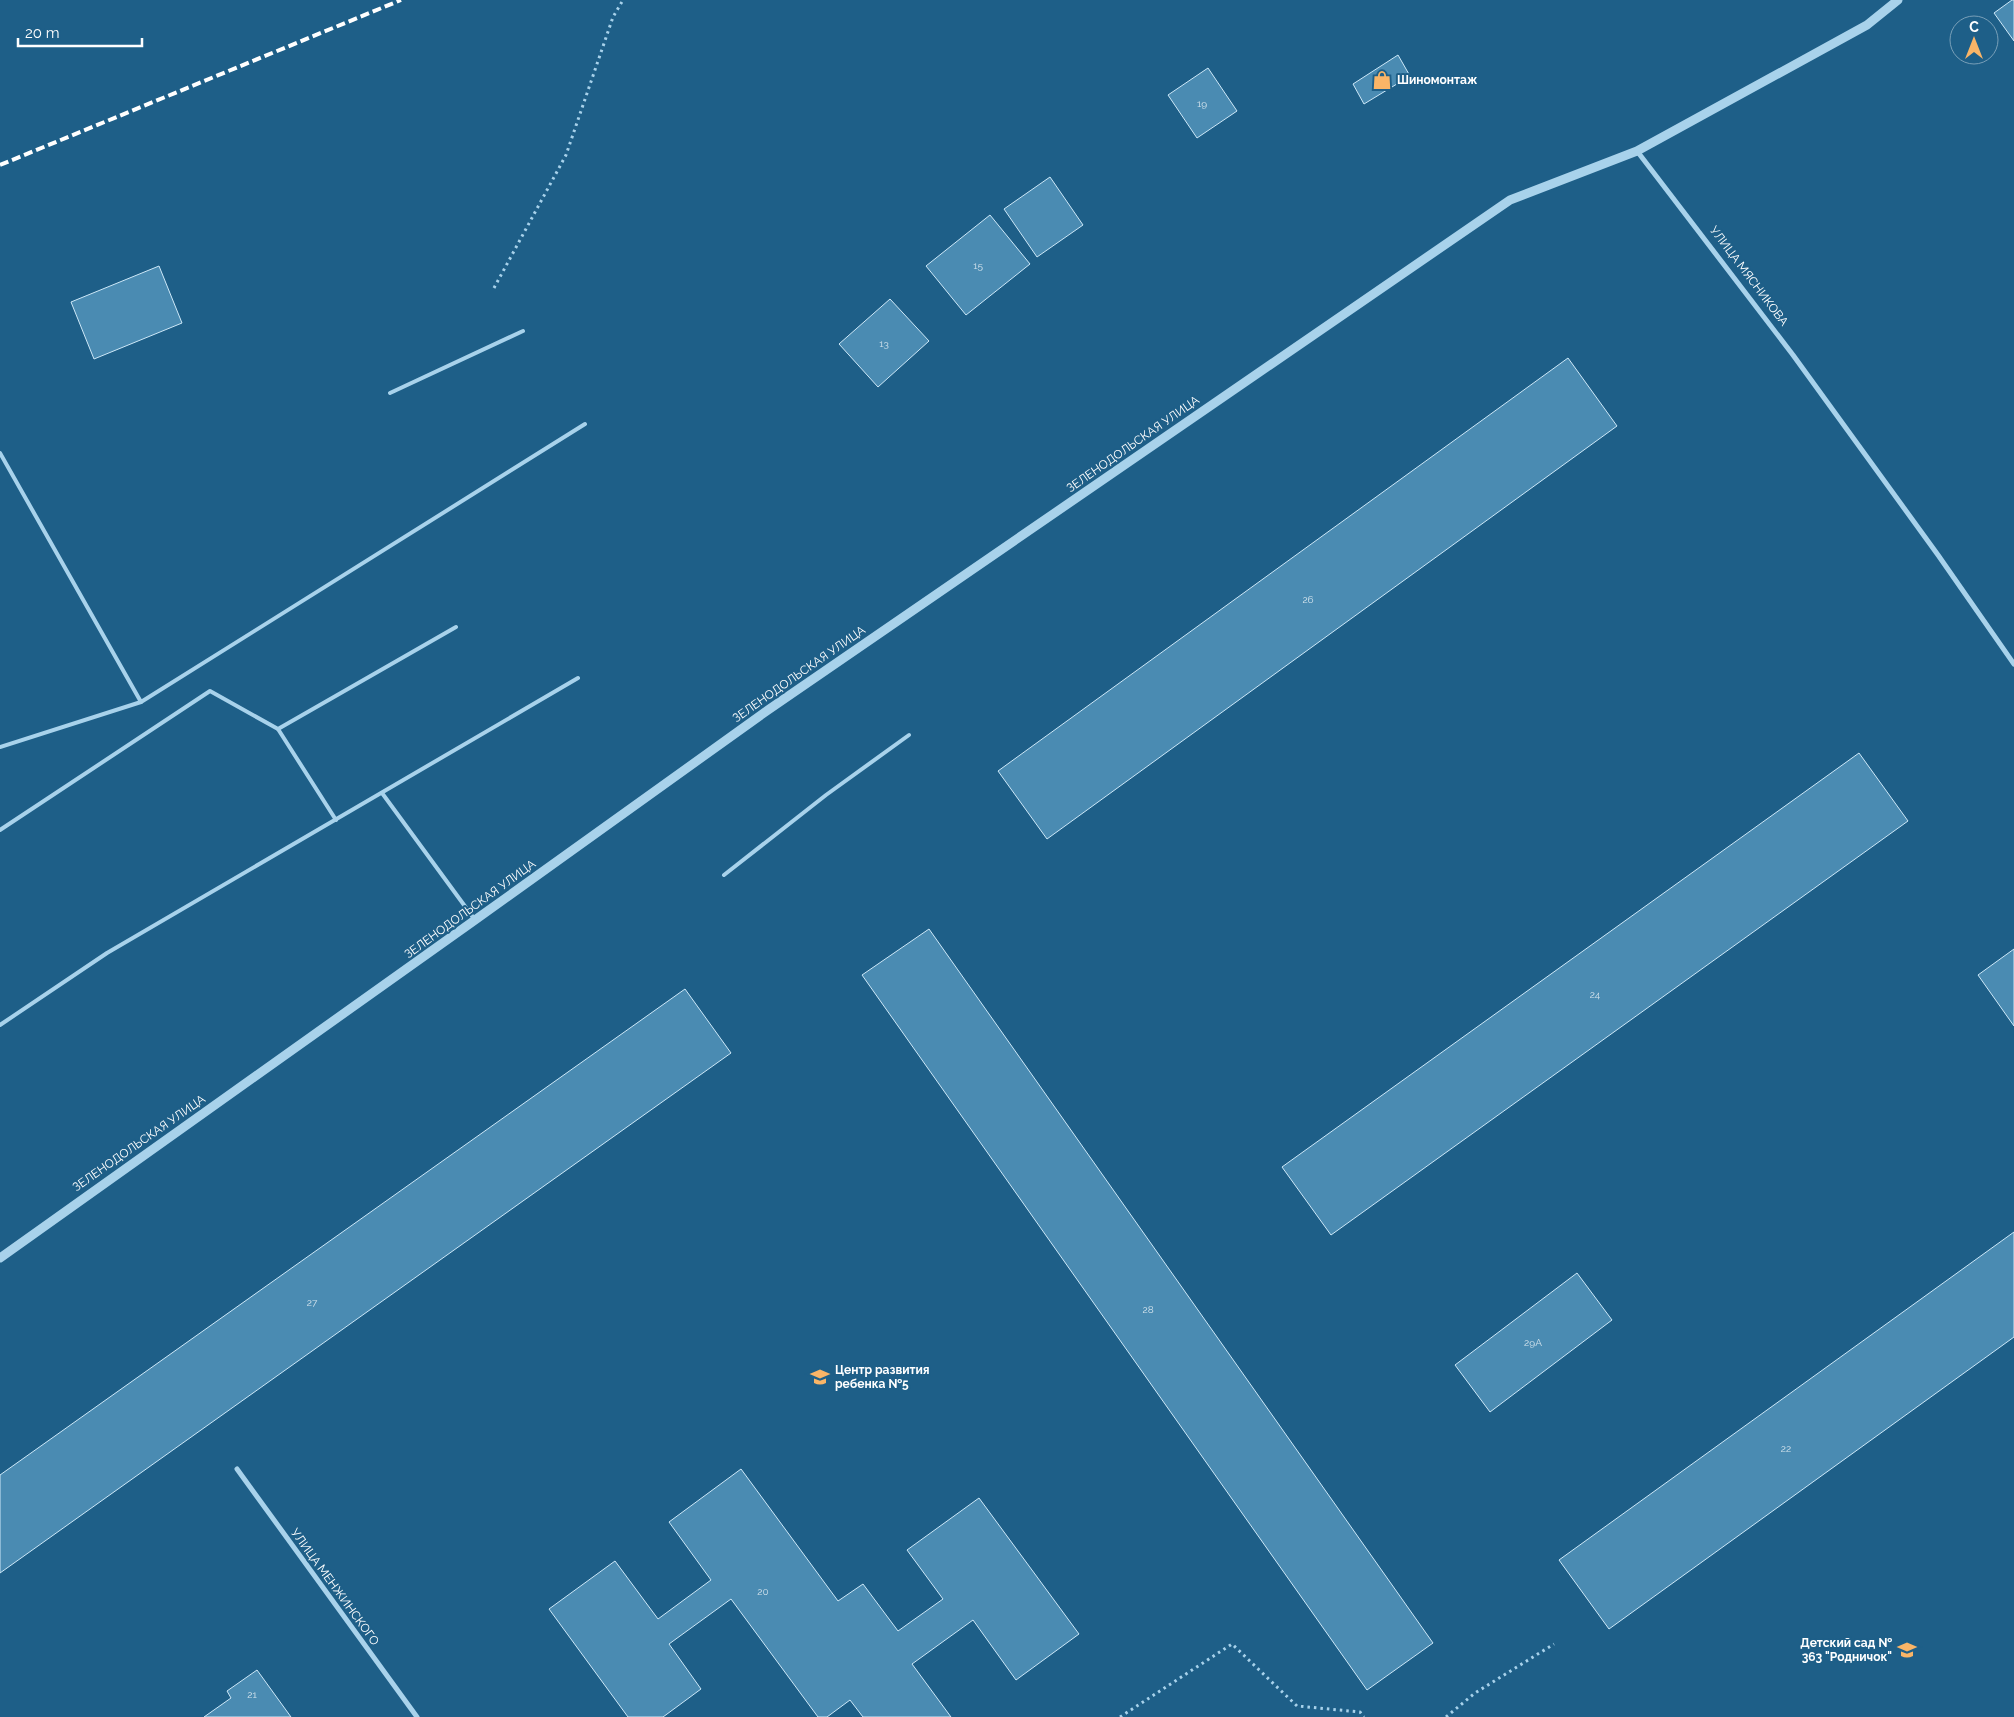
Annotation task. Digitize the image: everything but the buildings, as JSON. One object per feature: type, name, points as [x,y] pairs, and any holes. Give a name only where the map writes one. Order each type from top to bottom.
[{"type":"street","points":[[1637,151],[1867,25],[1898,0]]},
{"type":"street","name":"УЛИЦА МЯСНИКОВА","points":[[1637,151],[1793,356],[2014,664]]},
{"type":"street","name":"ЗЕЛЕНОДОЛЬСКАЯ УЛИЦА","points":[[0,1258],[768,710],[1510,200],[1637,151]]},
{"type":"street","name":"УЛИЦА МЕНЖИНСКОГО","points":[[237,1469],[417,1717]]},
{"type":"lane","points":[[390,393],[523,331]]},
{"type":"lane","points":[[0,747],[141,702],[585,424]]},
{"type":"lane","points":[[0,453],[141,702]]},
{"type":"lane","points":[[278,729],[456,627]]},
{"type":"lane","points":[[0,1025],[107,953],[578,678]]},
{"type":"lane","points":[[0,830],[210,691],[278,729],[336,820]]},
{"type":"lane","points":[[724,875],[826,795],[909,735]]},
{"type":"lane","points":[[382,793],[476,920]]},
{"type":"path","points":[[494,288],[566,155],[613,17],[623,0]]},
{"type":"path","points":[[1120,1717],[1232,1644],[1296,1706],[1360,1712],[1364,1717]]},
{"type":"path","points":[[1446,1717],[1475,1693],[1554,1644]]},
{"type":"railway","points":[[0,165],[401,0]]},
{"type":"place","name":"Шиномонтаж","points":[[1382,80]]},
{"type":"place","name":"Центр развития ребенка №5","points":[[820,1377]]},
{"type":"place","name":"Детский сад № 363 \"Родничок\"","points":[[1907,1650]]}]
